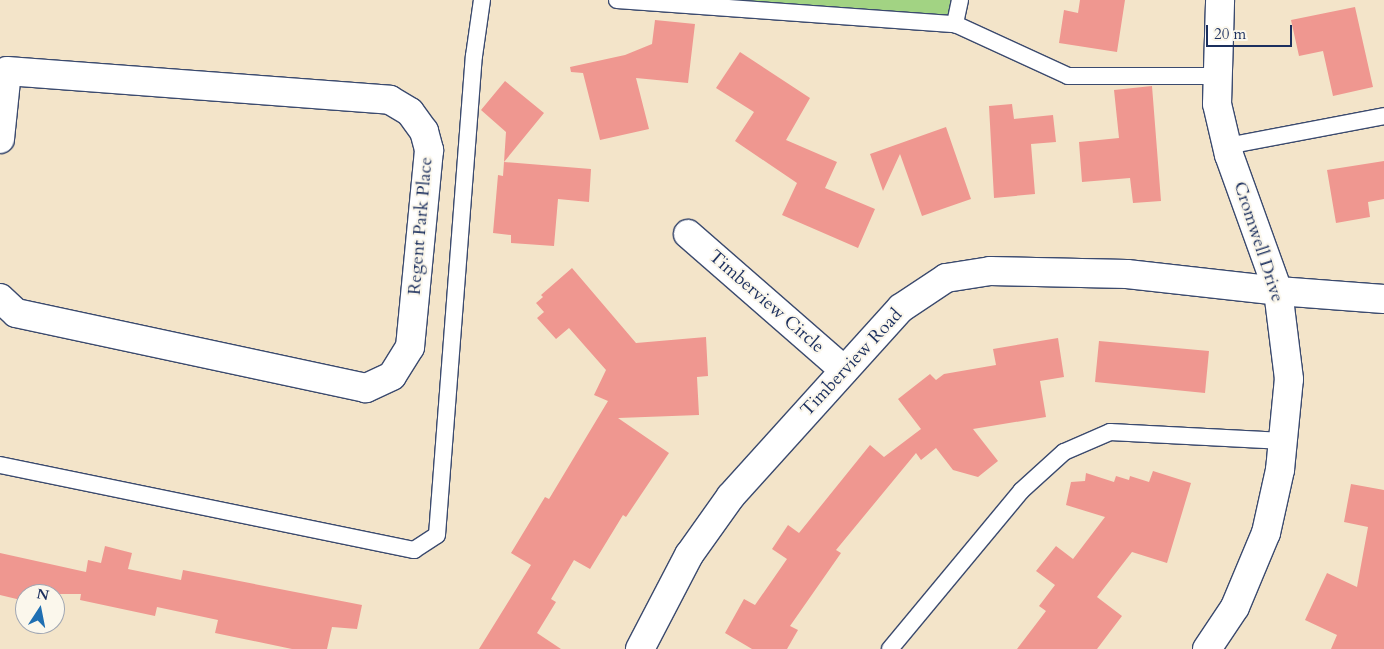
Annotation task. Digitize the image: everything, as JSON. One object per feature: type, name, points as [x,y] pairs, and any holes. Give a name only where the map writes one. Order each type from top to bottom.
[{"type":"street","name":"Cromwell Drive","points":[[1207,649],[1235,607],[1266,533],[1284,440],[1289,380],[1278,291],[1227,146],[1217,104],[1220,0]]},
{"type":"street","name":"Regent Park Place","points":[[0,139],[7,71],[390,100],[410,112],[424,132],[429,150],[410,347],[392,376],[366,388],[16,313],[0,298]]},
{"type":"street","name":"Timberview Circle","points":[[688,234],[844,370]]},
{"type":"street","name":"Timberview Road","points":[[640,649],[689,555],[731,496],[901,308],[946,278],[990,270],[1127,274],[1278,291],[1384,298]]},
{"type":"lane","points":[[0,465],[414,550],[437,535],[474,56],[482,0]]},
{"type":"lane","points":[[617,0],[955,24],[1068,76],[1218,76]]},
{"type":"lane","points":[[955,24],[960,0]]},
{"type":"lane","points":[[1227,146],[1384,116]]},
{"type":"lane","points":[[890,649],[1021,491],[1064,452],[1110,432],[1284,440]]},
{"type":"green space","points":[[683,0],[964,0],[957,29]]},
{"type":"building","points":[[1080,0],[1125,0],[1117,52],[1059,43],[1064,10],[1078,13]]},
{"type":"building","points":[[1355,7],[1373,87],[1333,96],[1323,51],[1299,56],[1291,20]]},
{"type":"building","points":[[655,20],[695,24],[688,83],[636,78],[649,129],[600,140],[583,73],[571,72],[570,67],[625,55],[652,44]]},
{"type":"building","points":[[740,52],[810,98],[786,140],[837,162],[825,188],[875,209],[858,248],[782,215],[797,183],[735,141],[754,112],[716,88]]},
{"type":"building","points":[[505,81],[544,113],[504,162],[506,132],[481,110]]},
{"type":"building","points":[[1152,86],[1161,201],[1133,203],[1130,178],[1082,182],[1079,142],[1119,138],[1114,90]]},
{"type":"building","points":[[1012,104],[1014,119],[1053,115],[1056,142],[1031,144],[1035,194],[994,198],[989,106]]},
{"type":"building","points":[[946,127],[971,199],[922,216],[900,154],[883,191],[870,154]]},
{"type":"building","points":[[1384,161],[1384,199],[1368,202],[1370,217],[1336,223],[1327,170]]},
{"type":"building","points":[[504,162],[591,169],[589,202],[558,199],[554,246],[511,243],[511,235],[493,233],[498,175],[503,176]]},
{"type":"building","points":[[572,268],[636,343],[706,337],[708,376],[697,377],[699,415],[618,418],[669,453],[626,517],[623,515],[590,569],[574,560],[551,599],[556,602],[537,633],[561,649],[479,649],[531,565],[511,553],[545,497],[549,499],[608,401],[594,395],[606,370],[569,328],[556,339],[537,318],[544,312],[536,303],[543,297],[541,295]]},
{"type":"building","points":[[1058,338],[1064,377],[1040,381],[1046,417],[973,429],[998,461],[978,477],[953,470],[936,448],[921,460],[916,453],[836,550],[841,553],[790,626],[798,630],[787,649],[752,649],[725,633],[744,599],[755,605],[787,559],[772,549],[788,525],[799,533],[870,445],[884,457],[921,429],[898,399],[930,374],[936,380],[944,374],[996,365],[993,349]]},
{"type":"building","points":[[1099,341],[1209,351],[1205,393],[1095,382]]},
{"type":"building","points":[[1153,471],[1191,483],[1167,563],[1132,552],[1097,597],[1122,616],[1097,649],[1017,649],[1046,611],[1039,606],[1055,585],[1036,571],[1056,546],[1073,559],[1105,517],[1066,505],[1071,482],[1085,481],[1086,473],[1114,482],[1116,476],[1129,480],[1130,476],[1149,482]]},
{"type":"building","points":[[1351,484],[1384,490],[1384,649],[1331,649],[1337,635],[1305,620],[1327,573],[1357,587],[1368,527],[1344,522]]},
{"type":"building","points":[[105,546],[132,553],[128,569],[181,580],[183,570],[362,605],[357,629],[332,627],[327,649],[292,649],[215,633],[218,620],[157,607],[155,616],[80,600],[81,594],[65,594],[65,584],[15,584],[15,599],[0,595],[0,553],[86,572],[88,560],[101,563]]}]
